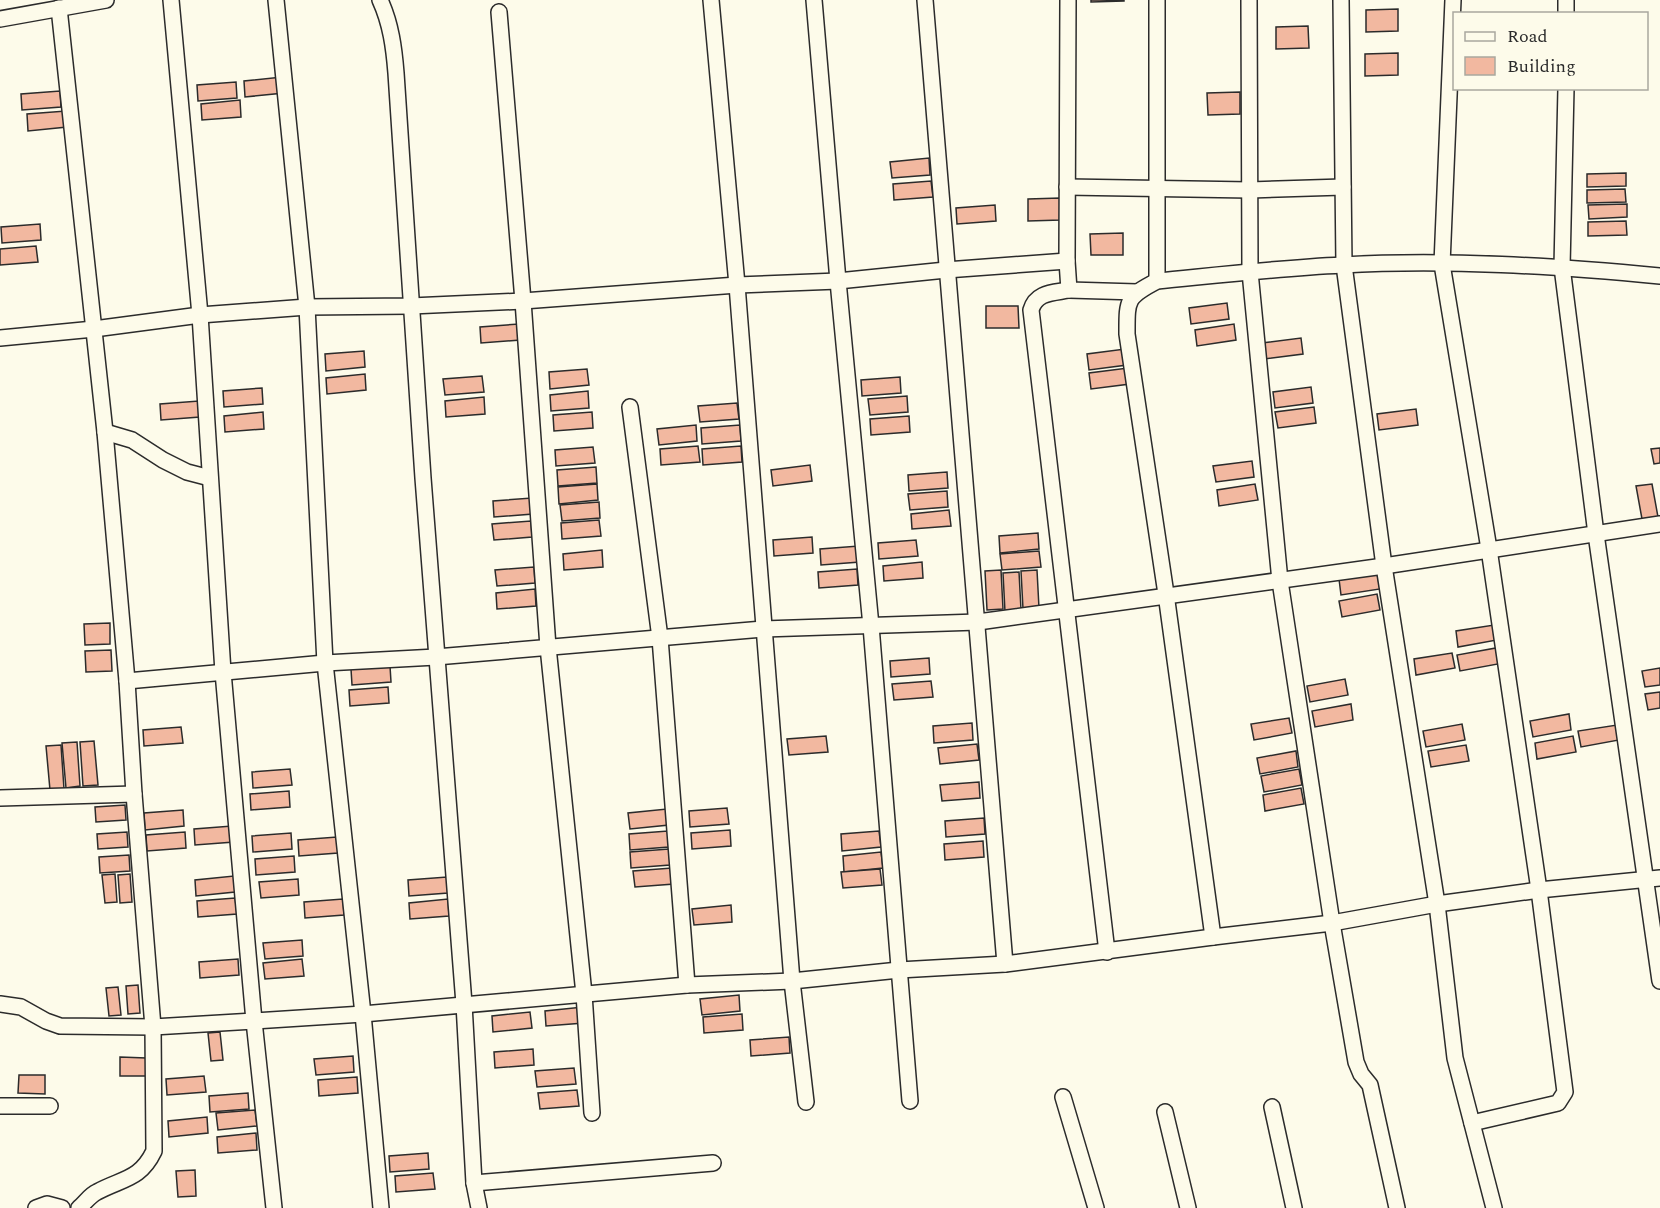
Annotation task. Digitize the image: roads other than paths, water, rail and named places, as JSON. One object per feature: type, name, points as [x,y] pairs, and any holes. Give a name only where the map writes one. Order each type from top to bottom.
[{"type":"street","points":[[0,19],[21,7],[59,8],[106,0]]},
{"type":"street","points":[[171,0],[200,315],[223,672],[254,1021],[274,1208]]},
{"type":"street","points":[[276,0],[307,307],[325,663],[363,1014],[381,1208]]},
{"type":"street","points":[[380,0],[387,15],[395,62],[436,657],[464,1004],[474,1183],[479,1208]]},
{"type":"street","points":[[711,0],[737,285],[792,981],[806,1102]]},
{"type":"street","points":[[814,0],[871,627],[910,1101]]},
{"type":"street","points":[[925,0],[1005,964]]},
{"type":"street","points":[[1068,0],[1067,261],[1069,290]]},
{"type":"street","points":[[1157,0],[1157,281]]},
{"type":"street","points":[[1249,0],[1250,272],[1280,581],[1332,923],[1356,1062],[1361,1074],[1370,1085],[1397,1208]]},
{"type":"street","points":[[1341,0],[1344,265],[1384,566],[1437,904],[1455,1058],[1494,1208]]},
{"type":"street","points":[[1453,0],[1442,264],[1488,549],[1539,890],[1564,1092],[1558,1104],[1472,1123]]},
{"type":"street","points":[[59,8],[105,432],[127,681],[153,1027],[154,1151],[147,1165],[130,1177],[94,1193],[79,1208]]},
{"type":"street","points":[[498,12],[523,301],[548,647],[584,994],[592,1113]]},
{"type":"street","points":[[1566,90],[1562,267],[1596,534],[1653,879],[1660,981]]},
{"type":"street","points":[[1067,187],[1250,190],[1343,187]]},
{"type":"street","points":[[0,338],[200,315],[307,307],[411,306],[523,301],[737,285],[838,281],[1067,261]]},
{"type":"street","points":[[1213,936],[1166,594],[1127,334],[1128,302],[1137,292],[1157,281],[1344,265],[1442,264],[1562,267],[1660,276]]},
{"type":"street","points":[[1107,952],[1032,310],[1036,299],[1042,295],[1069,290],[1137,292]]},
{"type":"street","points":[[630,407],[660,638],[687,985]]},
{"type":"street","points":[[105,432],[132,440],[187,472],[210,478]]},
{"type":"street","points":[[127,681],[325,663],[436,657],[764,629],[978,622],[1067,611],[1166,594],[1280,581],[1660,524]]},
{"type":"street","points":[[0,798],[134,794]]},
{"type":"street","points":[[0,1004],[21,1007],[46,1022],[60,1026],[153,1027],[363,1014],[687,985],[792,981],[899,970],[1005,964],[1213,936],[1332,923],[1437,904],[1539,890],[1653,879]]},
{"type":"street","points":[[1063,1097],[1096,1208]]},
{"type":"street","points":[[0,1106],[50,1106]]},
{"type":"street","points":[[1272,1107],[1294,1208]]},
{"type":"street","points":[[1165,1112],[1188,1208]]},
{"type":"street","points":[[474,1183],[713,1163]]},
{"type":"street","points":[[36,1208],[47,1204],[62,1208]]}]
